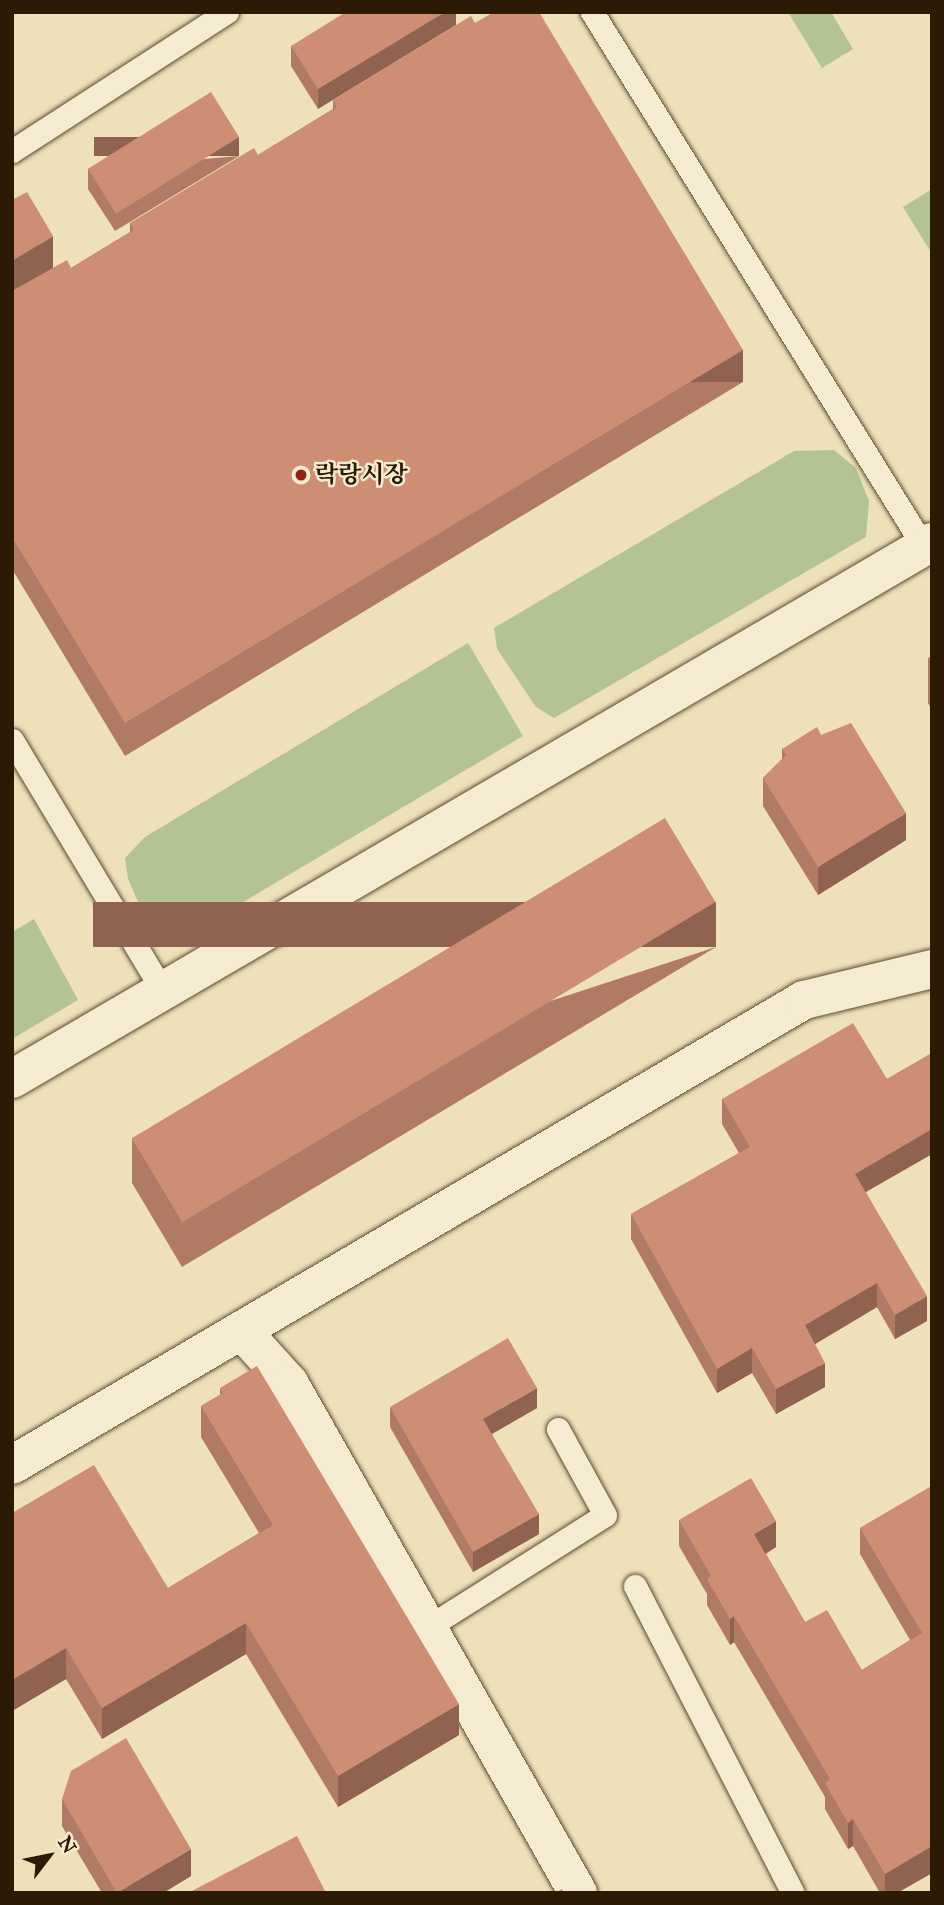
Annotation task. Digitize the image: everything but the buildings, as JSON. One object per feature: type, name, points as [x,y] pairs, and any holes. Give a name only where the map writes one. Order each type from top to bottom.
[{"type":"street","points":[[12,1079],[928,545]]},
{"type":"street","points":[[12,1465],[804,1000],[932,969]]},
{"type":"street","points":[[242,1331],[289,1383],[578,1893]]},
{"type":"lane","points":[[12,151],[227,12]]},
{"type":"lane","points":[[592,12],[928,545]]},
{"type":"lane","points":[[12,740],[163,991]]},
{"type":"lane","points":[[428,1627],[605,1515],[558,1429]]},
{"type":"lane","points":[[635,1586],[793,1893]]},
{"type":"green space","points":[[788,12],[831,12],[853,49],[822,68]]},
{"type":"green space","points":[[932,189],[932,254],[903,207]]},
{"type":"green space","points":[[834,450],[856,468],[869,501],[866,537],[554,718],[536,707],[497,649],[494,628],[794,451]]},
{"type":"green space","points":[[468,643],[523,736],[201,927],[172,930],[140,906],[128,879],[125,858],[145,837]]},
{"type":"green space","points":[[34,919],[78,1000],[12,1039],[12,932]]},
{"type":"place","name":"락랑시장","points":[[301,475]]}]
